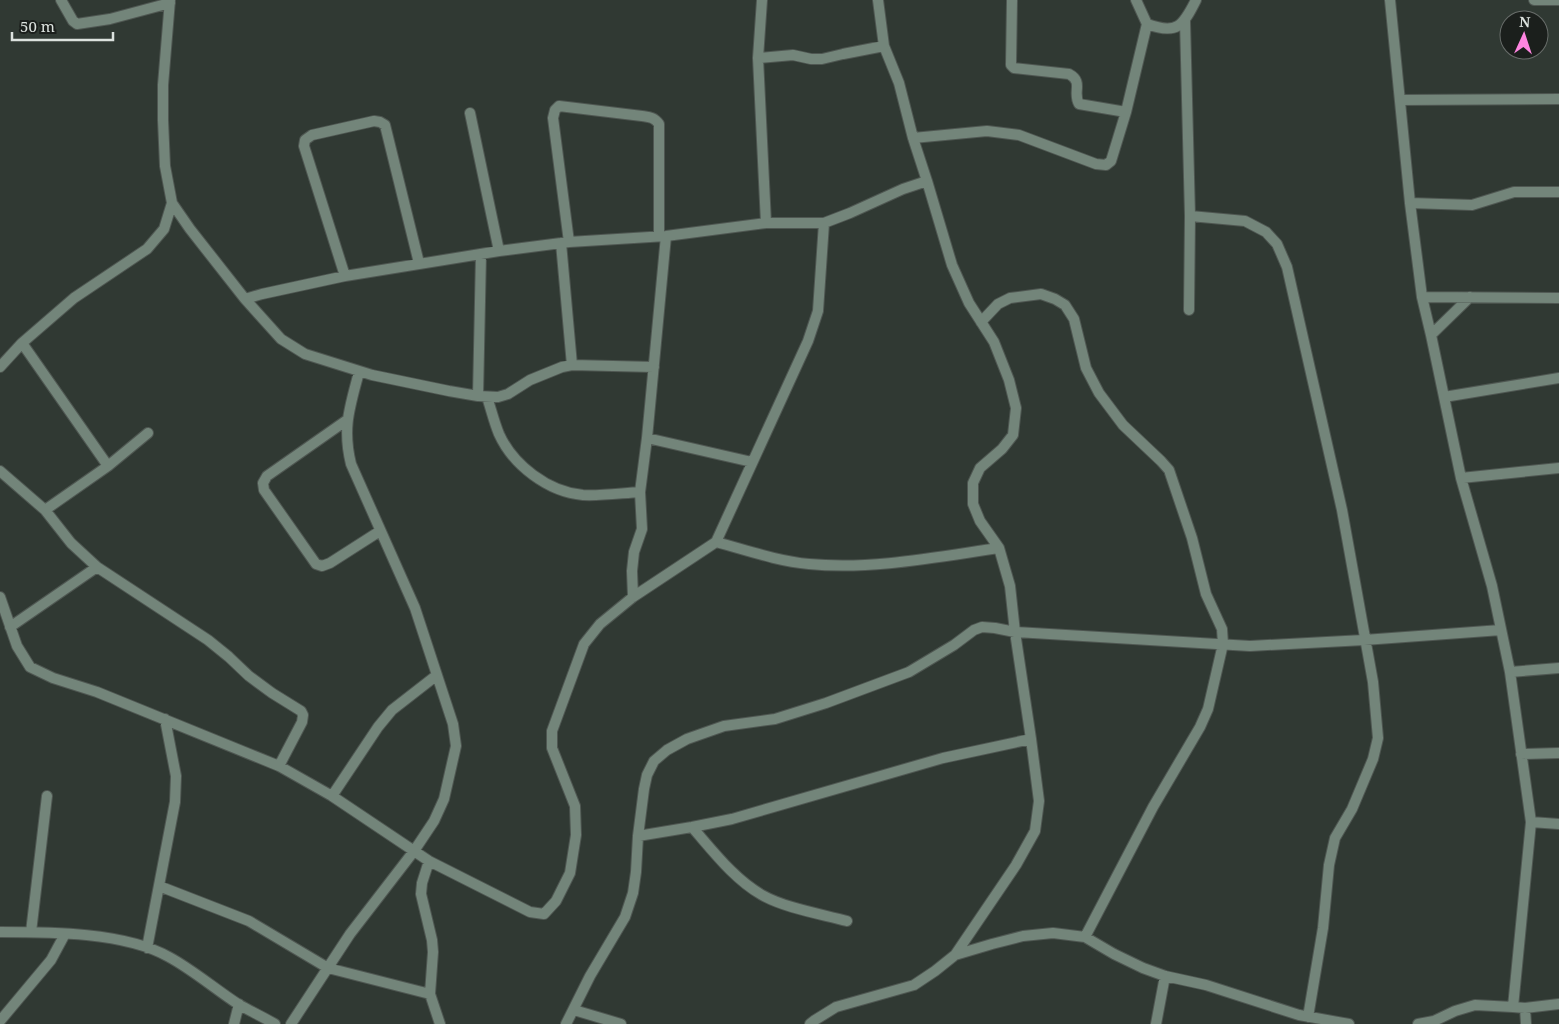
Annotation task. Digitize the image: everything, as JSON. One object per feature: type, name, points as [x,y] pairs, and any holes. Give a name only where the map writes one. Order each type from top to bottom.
[{"type":"street","points":[[61,0],[76,24],[110,19],[170,2],[163,85],[163,120],[165,166],[172,203],[194,236],[280,339],[305,354],[359,372],[449,391],[483,396],[498,397],[508,394],[530,380],[572,365],[654,367]]},
{"type":"street","points":[[762,0],[758,58],[766,222]]},
{"type":"street","points":[[810,1024],[836,1007],[914,985],[935,972],[955,955],[1016,865],[1034,831],[1039,801],[1010,586],[1000,548],[980,521],[973,504],[973,483],[980,468],[1002,449],[1013,434],[1016,408],[1009,380],[994,342],[969,303],[952,264],[913,138],[899,83],[884,46],[878,0]]},
{"type":"street","points":[[1012,0],[1011,64],[1014,68],[1069,74],[1077,82],[1077,101],[1079,104],[1126,112]]},
{"type":"street","points":[[913,138],[987,131],[1019,136],[1096,164],[1106,165],[1112,161],[1147,24],[1136,0]]},
{"type":"street","points":[[1188,310],[1190,216],[1185,21],[1196,0]]},
{"type":"street","points":[[1390,0],[1410,204],[1422,297],[1461,478],[1492,586],[1510,672],[1531,822],[1513,1007]]},
{"type":"street","points":[[1534,0],[1559,0]]},
{"type":"street","points":[[1147,24],[1160,29],[1172,29],[1185,21]]},
{"type":"street","points":[[758,58],[793,55],[811,59],[822,59],[884,46]]},
{"type":"street","points":[[1400,100],[1559,99]]},
{"type":"street","points":[[572,365],[565,243],[553,118],[555,110],[559,106],[651,117],[659,124],[663,236],[654,367],[640,492],[642,529],[634,552],[632,571],[633,597]]},
{"type":"street","points":[[470,113],[499,251]]},
{"type":"street","points":[[345,276],[304,146],[306,140],[312,135],[374,121],[385,125],[419,263]]},
{"type":"street","points":[[245,299],[345,276],[499,251],[565,243],[663,236],[766,222],[824,223],[903,189],[927,182]]},
{"type":"street","points":[[1410,204],[1472,205],[1514,192],[1559,192]]},
{"type":"street","points":[[0,367],[22,343],[74,298],[147,249],[164,229],[172,203]]},
{"type":"street","points":[[1190,216],[1245,221],[1266,232],[1277,244],[1287,267],[1342,510],[1373,682],[1378,738],[1373,759],[1352,809],[1335,838],[1329,865],[1323,928],[1301,1019]]},
{"type":"street","points":[[0,597],[16,646],[30,667],[53,678],[98,692],[166,719],[279,766],[332,796],[429,861],[530,912],[544,914],[556,901],[570,873],[576,835],[575,806],[552,748],[552,731],[584,644],[600,624],[633,597],[716,542],[808,341],[818,311],[824,223]]},
{"type":"street","points":[[480,254],[483,396],[500,436],[508,448],[538,480],[559,490],[582,495],[640,492]]},
{"type":"street","points":[[981,322],[998,304],[1010,298],[1041,294],[1065,305],[1074,319],[1086,368],[1099,393],[1123,425],[1169,470],[1192,538],[1206,594],[1222,629],[1223,644],[1208,709],[1200,727],[1152,807],[1085,936]]},
{"type":"street","points":[[1422,297],[1559,298]]},
{"type":"street","points":[[1431,335],[1470,297]]},
{"type":"street","points":[[22,343],[108,466]]},
{"type":"street","points":[[291,1024],[350,934],[414,851],[434,821],[444,800],[456,746],[454,724],[414,608],[351,464],[347,446],[347,420],[359,372]]},
{"type":"street","points":[[1444,397],[1559,378]]},
{"type":"street","points":[[347,420],[267,476],[262,483],[264,490],[316,564],[322,566],[330,563],[380,531]]},
{"type":"street","points":[[45,510],[108,466],[148,433]]},
{"type":"street","points":[[647,438],[752,462]]},
{"type":"street","points":[[1461,478],[1559,468]]},
{"type":"street","points":[[0,471],[45,510],[71,543],[97,567],[208,640],[272,693],[301,711],[303,715],[302,722],[279,766]]},
{"type":"street","points":[[716,542],[786,561],[810,564],[852,565],[894,562],[1000,548]]},
{"type":"street","points":[[10,627],[97,567]]},
{"type":"street","points":[[566,1024],[590,976],[625,917],[634,893],[638,836],[647,775],[654,761],[667,750],[686,739],[724,726],[775,719],[826,703],[909,672],[954,645],[974,630],[982,627],[1015,632],[1250,646],[1501,630]]},
{"type":"street","points":[[1510,672],[1559,668]]},
{"type":"street","points":[[332,796],[378,727],[392,710],[437,675]]},
{"type":"street","points":[[148,948],[175,802],[176,776],[166,719]]},
{"type":"street","points":[[638,836],[692,828],[732,819],[943,758],[1031,739]]},
{"type":"street","points":[[1521,754],[1559,753]]},
{"type":"street","points":[[30,932],[46,796]]},
{"type":"street","points":[[1531,822],[1559,824]]},
{"type":"street","points":[[692,828],[734,872],[762,894],[781,903],[847,921]]},
{"type":"street","points":[[429,861],[422,883],[421,894],[432,940],[430,994],[440,1024]]},
{"type":"street","points":[[158,886],[249,921],[328,968],[430,994]]},
{"type":"street","points":[[0,932],[91,936],[130,942],[148,948],[167,956],[239,1004],[275,1024]]},
{"type":"street","points":[[955,955],[1023,936],[1053,933],[1085,936],[1114,954],[1165,976],[1206,985],[1301,1019],[1349,1024]]},
{"type":"street","points":[[0,1021],[51,960],[65,934]]},
{"type":"street","points":[[1156,1024],[1165,976]]},
{"type":"street","points":[[234,1024],[239,1004]]},
{"type":"street","points":[[1418,1024],[1434,1021],[1454,1010],[1475,1005],[1525,1008],[1559,1004]]},
{"type":"street","points":[[1525,1008],[1526,1024]]},
{"type":"street","points":[[574,1010],[621,1024]]}]
